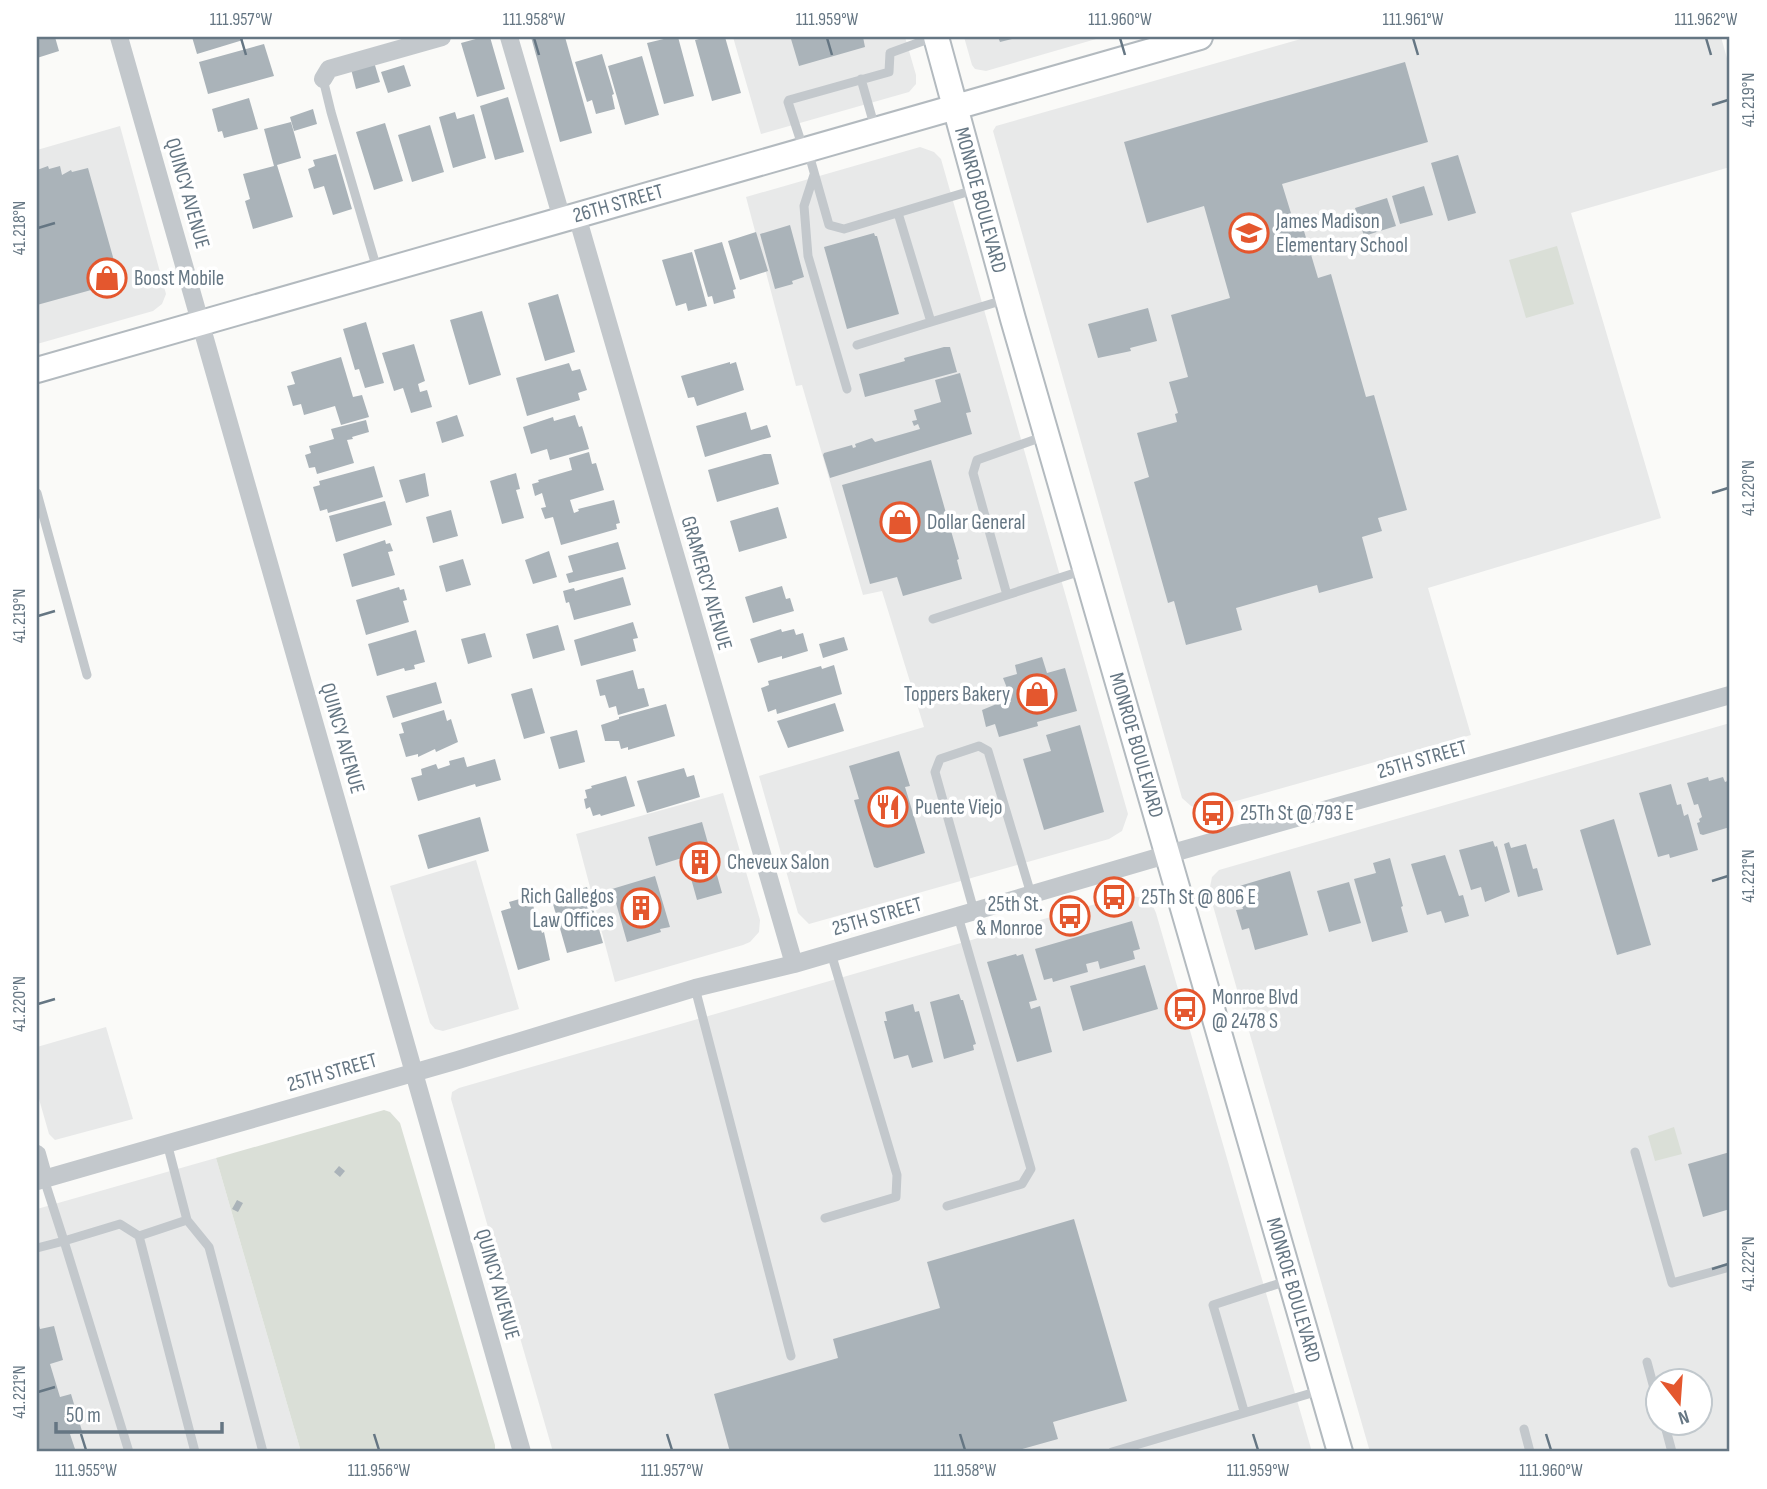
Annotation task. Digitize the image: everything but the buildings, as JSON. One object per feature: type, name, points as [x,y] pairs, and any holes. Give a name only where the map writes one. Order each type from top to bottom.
[{"type":"street","name":"QUINCY AVENUE","points":[[119,37],[522,1452]]},
{"type":"street","points":[[323,79],[329,69],[442,37]]},
{"type":"street","name":"GRAMERCY AVENUE","points":[[509,37],[569,217],[794,964]]},
{"type":"street","name":"MONROE BOULEVARD","points":[[936,37],[1007,299],[1340,1452]]},
{"type":"street","name":"26TH STREET","points":[[37,370],[1200,37]]},
{"type":"street","name":"25TH STREET","points":[[40,1180],[695,988],[794,964],[1169,854],[1730,695]]},
{"type":"street","points":[[37,1154],[40,1180]]},
{"type":"lane","points":[[936,37],[890,53],[889,72],[788,102],[829,225],[844,229],[978,188]]},
{"type":"lane","points":[[323,79],[378,272]]},
{"type":"lane","points":[[861,79],[875,130]]},
{"type":"lane","points":[[814,175],[804,206],[808,256],[847,389]]},
{"type":"lane","points":[[898,213],[931,323]]},
{"type":"lane","points":[[857,345],[1007,299]]},
{"type":"lane","points":[[1007,595],[973,473],[977,460],[1047,436]]},
{"type":"lane","points":[[37,493],[87,675]]},
{"type":"lane","points":[[933,619],[1086,570]]},
{"type":"lane","points":[[947,1206],[1022,1184],[1031,1170],[966,913],[935,772],[940,759],[979,746],[988,751],[1031,894]]},
{"type":"lane","points":[[825,1219],[896,1197],[897,1175],[831,953]]},
{"type":"lane","points":[[695,988],[791,1356]]},
{"type":"lane","points":[[167,1143],[187,1220],[209,1247],[263,1452]]},
{"type":"lane","points":[[1636,1152],[1672,1283],[1730,1267]]},
{"type":"lane","points":[[40,1180],[64,1241],[129,1452]]},
{"type":"lane","points":[[139,1236],[187,1220]]},
{"type":"lane","points":[[37,1248],[120,1224],[139,1236],[195,1452]]},
{"type":"lane","points":[[1244,1411],[1213,1305],[1292,1280]]},
{"type":"lane","points":[[1647,1362],[1648,1366]]},
{"type":"lane","points":[[1112,1452],[1323,1389]]},
{"type":"lane","points":[[1524,1429],[1530,1452]]},
{"type":"shaded area","points":[[733,37],[905,37],[916,84],[909,92],[761,134]]},
{"type":"shaded area","points":[[964,37],[1103,37],[986,71],[975,69],[972,65]]},
{"type":"shaded area","points":[[1308,37],[1721,37],[1730,69],[1730,167],[1571,213],[1661,518],[1428,588],[1471,735],[1204,810],[1191,806],[1182,798],[993,131],[996,126]]},
{"type":"shaded area","points":[[120,126],[166,294],[162,304],[153,311],[37,344],[37,150]]},
{"type":"shaded area","points":[[920,147],[934,152],[941,159],[1128,814],[1122,831],[1109,839],[809,924],[798,913],[759,776],[924,727],[882,591],[863,595],[802,385],[796,386],[746,197]]},
{"type":"shaded area","points":[[1557,246],[1574,304],[1526,318],[1509,260]]},
{"type":"shaded area","points":[[1730,723],[1730,1452],[1370,1452],[1209,892],[1212,877],[1219,870]]},
{"type":"shaded area","points":[[723,793],[760,920],[759,932],[743,945],[615,982],[576,834]]},
{"type":"shaded area","points":[[476,860],[519,1009],[443,1031],[435,1029],[430,1023],[390,886]]},
{"type":"shaded area","points":[[1127,895],[1143,898],[1152,904],[1156,913],[1312,1452],[553,1452],[451,1099],[452,1092]]},
{"type":"shaded area","points":[[106,1027],[133,1119],[55,1140],[49,1134],[37,1092],[37,1047]]},
{"type":"shaded area","points":[[384,1110],[390,1112],[400,1123],[495,1452],[301,1452],[216,1158]]},
{"type":"shaded area","points":[[1674,1127],[1682,1154],[1655,1161],[1648,1136]]},
{"type":"shaded area","points":[[216,1158],[301,1452],[37,1452],[37,1209]]},
{"type":"place","name":"James Madison Elementary School","points":[[1249,233]]},
{"type":"place","name":"Boost Mobile","points":[[107,278]]},
{"type":"place","name":"Dollar General","points":[[900,522]]},
{"type":"place","name":"Toppers Bakery","points":[[1037,694]]},
{"type":"place","name":"Puente Viejo","points":[[888,807]]},
{"type":"place","name":"25Th St @ 793 E","points":[[1213,813]]},
{"type":"place","name":"Cheveux Salon","points":[[700,862]]},
{"type":"place","name":"25Th St @ 806 E","points":[[1114,897]]},
{"type":"place","name":"Rich Gallegos Law Offices","points":[[641,908]]},
{"type":"place","name":"25th St. & Monroe","points":[[1070,916]]},
{"type":"place","name":"Monroe Blvd @ 2478 S","points":[[1185,1009]]}]
